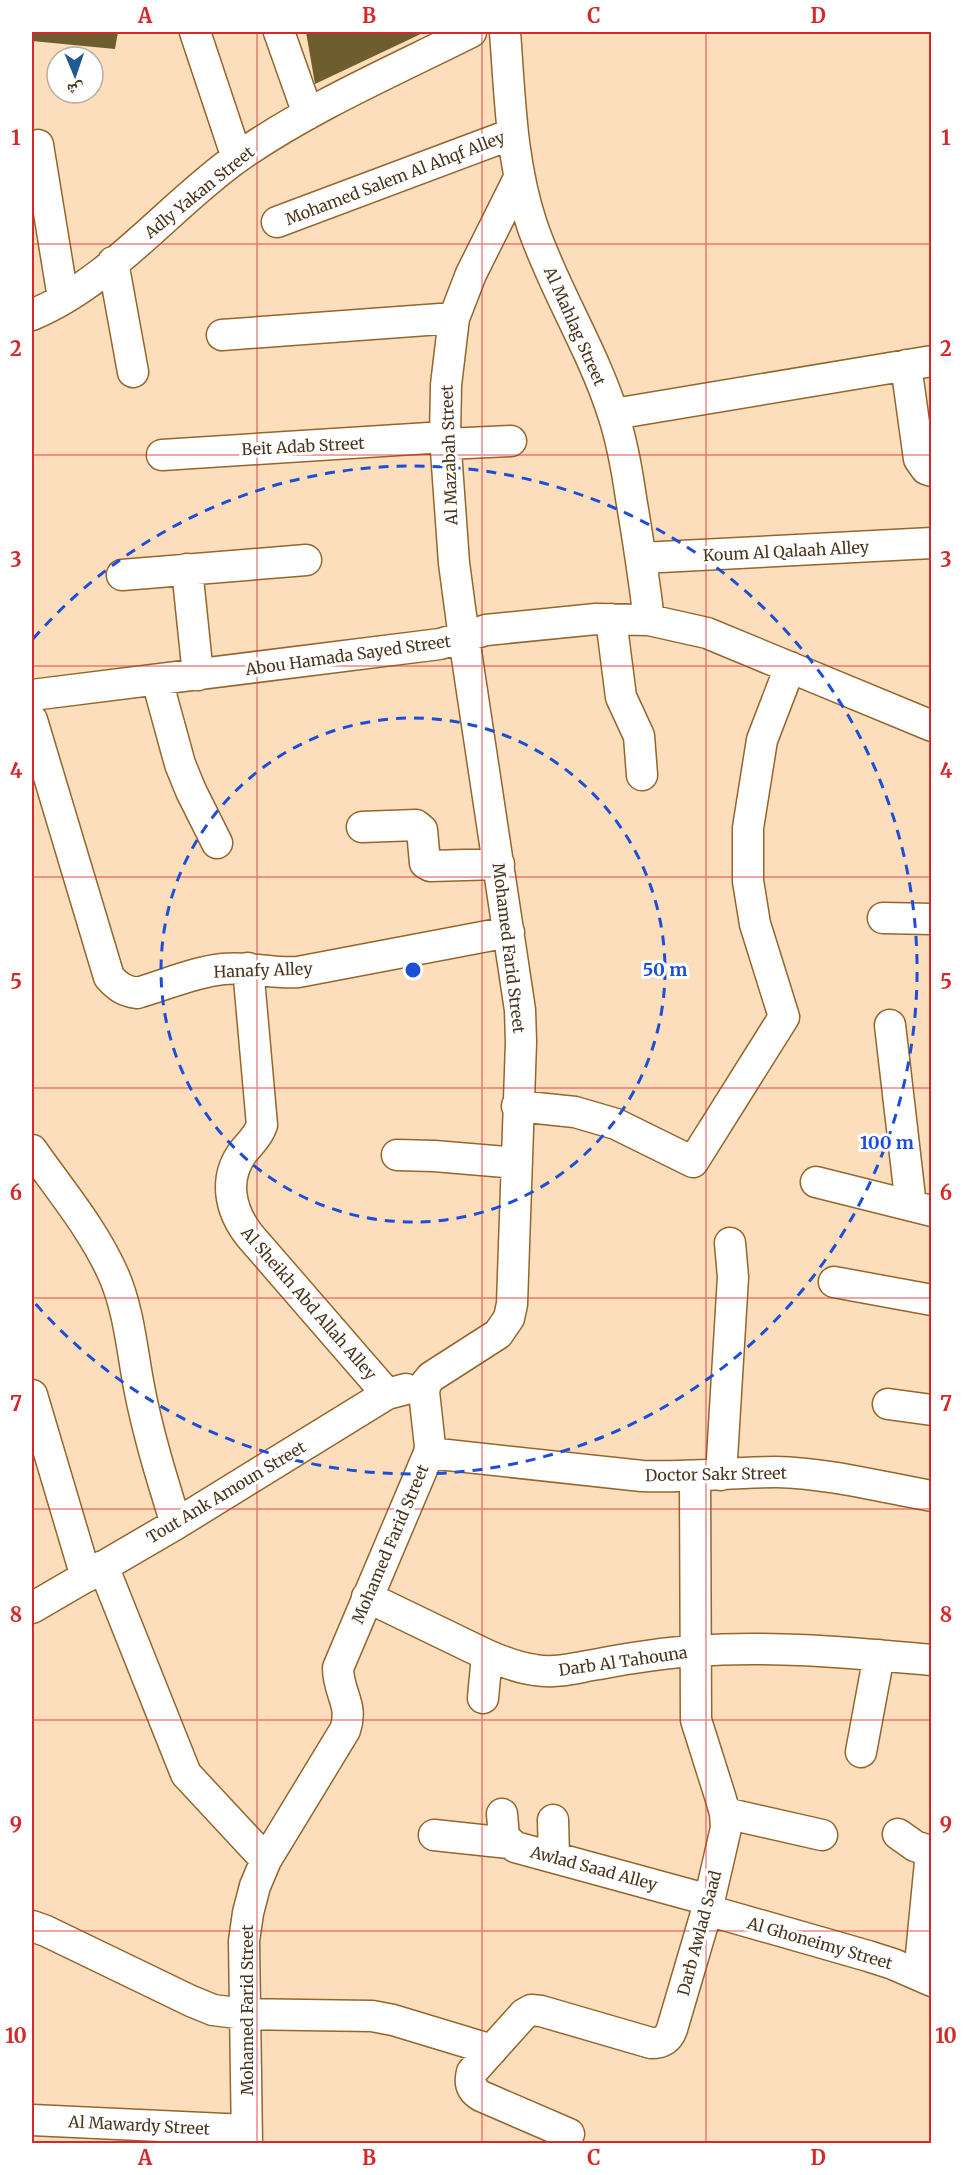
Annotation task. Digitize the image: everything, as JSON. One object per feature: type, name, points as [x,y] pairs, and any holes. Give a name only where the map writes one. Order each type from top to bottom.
[{"type":"street","points":[[195,32],[237,158]]},
{"type":"street","points":[[279,32],[308,114]]},
{"type":"street","name":"Adly Yakan Street","points":[[32,315],[63,298],[113,262],[237,158],[308,114],[471,32]]},
{"type":"street","name":"Al Mahlag Street","points":[[505,32],[512,134],[519,178],[532,224],[548,267],[589,351],[614,414],[625,461],[649,620]]},
{"type":"street","name":"Mohamed Salem Al Ahqf Alley","points":[[277,222],[512,134]]},
{"type":"street","points":[[38,145],[63,298]]},
{"type":"street","name":"Al Mazabah Street","points":[[464,638],[454,563],[446,440],[446,385],[453,318],[471,274],[519,178]]},
{"type":"street","points":[[113,262],[133,372]]},
{"type":"street","points":[[222,335],[453,318]]},
{"type":"street","points":[[614,414],[919,363],[919,459],[926,469],[932,471]]},
{"type":"street","name":"Beit Adab Street","points":[[162,454],[446,440],[511,441]]},
{"type":"street","name":"Koum Al Qalaah Alley","points":[[641,558],[932,543]]},
{"type":"street","points":[[122,575],[306,560]]},
{"type":"street","points":[[187,569],[198,675]]},
{"type":"street","points":[[611,619],[621,697],[639,736],[642,775]]},
{"type":"street","name":"Abou Hamada Sayed Street","points":[[32,695],[440,644],[492,630],[611,619],[649,620],[707,633],[932,726]]},
{"type":"street","name":"Mohamed Farid Street","points":[[247,2137],[244,1941],[255,1886],[266,1860],[345,1730],[350,1713],[340,1687],[338,1668],[429,1453],[424,1387],[431,1377],[498,1334],[509,1318],[512,1304],[517,1106],[521,1042],[520,1010],[464,638]]},
{"type":"street","points":[[517,1106],[575,1112],[616,1124],[693,1162],[784,1017],[755,924],[748,881],[748,828],[762,740],[790,667]]},
{"type":"street","points":[[157,680],[180,764],[217,843]]},
{"type":"street","name":"Hanafy Alley","points":[[32,720],[109,977],[116,986],[126,991],[137,993],[212,971],[248,968],[281,973],[298,972],[509,932]]},
{"type":"street","points":[[362,827],[419,826],[422,830],[425,863],[430,866],[498,864]]},
{"type":"street","points":[[883,918],[932,919]]},
{"type":"street","name":"Al Sheikh Abd Allah Alley","points":[[248,968],[262,1125],[259,1135],[242,1153],[235,1167],[231,1181],[234,1210],[240,1224],[387,1394]]},
{"type":"street","points":[[816,1182],[921,1208],[891,1025]]},
{"type":"street","points":[[32,1150],[93,1237],[114,1276],[128,1320],[139,1388],[159,1471],[176,1524]]},
{"type":"street","points":[[397,1155],[517,1163]]},
{"type":"street","name":"Darb Awlad Saad","points":[[569,2134],[475,2093],[471,2086],[472,2072],[524,2014],[531,2010],[651,2043],[666,2039],[672,2029],[724,1843],[724,1812],[696,1720],[694,1651],[708,1476],[733,1277],[730,1243]]},
{"type":"street","points":[[834,1282],[932,1300]]},
{"type":"street","name":"Tout Ank Amoun Street","points":[[32,1608],[176,1524],[387,1394],[424,1387]]},
{"type":"street","points":[[32,1395],[94,1571],[186,1774],[266,1860]]},
{"type":"street","points":[[888,1404],[932,1410]]},
{"type":"street","name":"Doctor Sakr Street","points":[[429,1453],[642,1476],[708,1476],[778,1472],[814,1475],[932,1496]]},
{"type":"street","name":"Darb Al Tahouna","points":[[367,1596],[508,1664],[537,1670],[567,1671],[645,1656],[694,1651],[736,1650],[879,1655],[932,1660]]},
{"type":"street","points":[[483,1698],[488,1655]]},
{"type":"street","points":[[861,1752],[879,1655]]},
{"type":"street","points":[[724,1812],[822,1835]]},
{"type":"street","name":"Awlad Saad Alley","points":[[502,1814],[504,1837],[515,1847],[708,1905]]},
{"type":"street","points":[[554,1820],[554,1857]]},
{"type":"street","points":[[898,1834],[915,1846],[931,1852],[925,1978]]},
{"type":"street","points":[[435,1835],[509,1843]]},
{"type":"street","name":"Al Ghoneimy Street","points":[[708,1905],[868,1956],[925,1978]]},
{"type":"street","points":[[32,1926],[213,2010],[245,2014],[372,2016],[393,2020],[492,2050]]},
{"type":"street","name":"Al Mawardy Street","points":[[32,2120],[247,2137]]},
{"type":"building","points":[[32,32],[118,32],[115,49],[105,48],[105,45],[32,41]]},
{"type":"building","points":[[306,32],[425,32],[315,84]]}]
